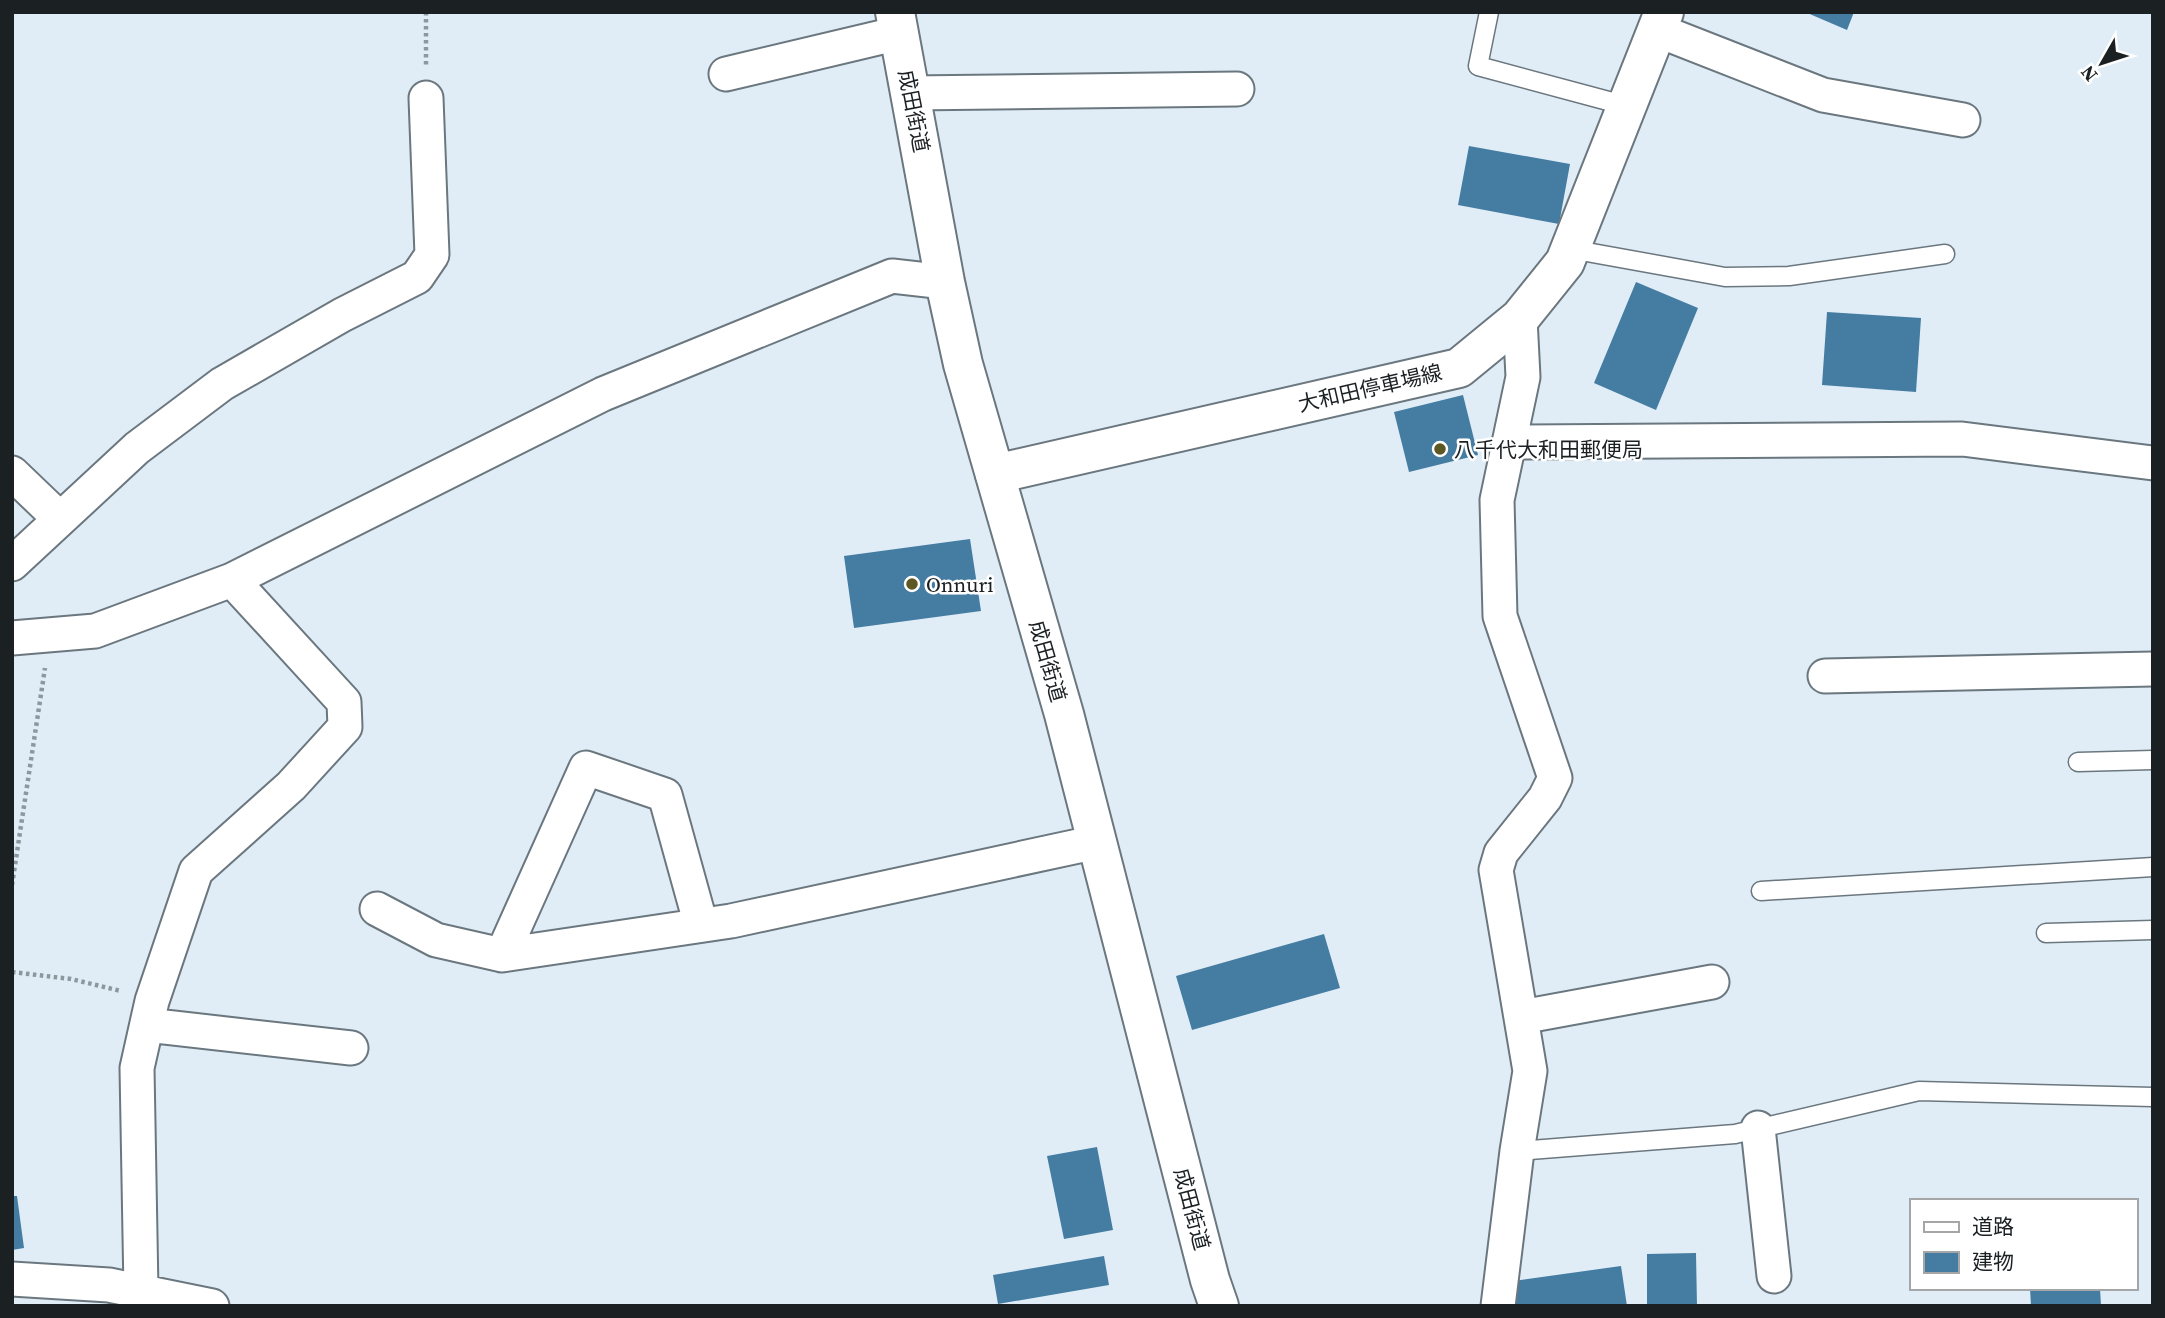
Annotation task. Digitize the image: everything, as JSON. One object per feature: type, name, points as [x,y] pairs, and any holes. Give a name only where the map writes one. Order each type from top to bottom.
[{"type":"main road","name":"大和田停車場線","points":[[995,474],[1459,368],[1520,318],[1565,262],[1660,21]]},
{"type":"main road","name":"成田街道","points":[[897,23],[945,282],[963,363],[1064,714],[1210,1280],[1219,1306]]},
{"type":"street","points":[[1660,21],[1823,95],[1964,120]]},
{"type":"street","points":[[726,74],[897,23]]},
{"type":"street","points":[[911,93],[1237,89]]},
{"type":"street","points":[[12,564],[137,448],[222,384],[342,315],[417,277],[432,255],[426,98]]},
{"type":"street","points":[[12,639],[95,631],[232,580],[603,394],[892,276],[945,282]]},
{"type":"street","points":[[1498,1306],[1530,1071],[1496,870],[1501,853],[1545,798],[1555,778],[1500,616],[1497,500],[1523,377],[1520,318]]},
{"type":"street","points":[[1509,442],[1962,439],[2153,463]]},
{"type":"street","points":[[12,473],[60,519]]},
{"type":"street","points":[[141,1291],[138,1069],[149,1013],[197,871],[291,786],[345,727],[344,702],[232,580]]},
{"type":"street","points":[[1825,676],[2153,669]]},
{"type":"street","points":[[502,955],[586,768],[665,795],[701,925]]},
{"type":"street","points":[[377,909],[436,940],[502,955],[744,918],[1097,842]]},
{"type":"street","points":[[1521,1017],[1712,982]]},
{"type":"street","points":[[149,1013],[351,1048]]},
{"type":"street","points":[[1758,1128],[1774,1276]]},
{"type":"street","points":[[12,1279],[109,1285],[212,1306]]},
{"type":"lane","points":[[1489,12],[1478,66],[1627,106]]},
{"type":"lane","points":[[1570,249],[1724,276],[1789,276],[1945,254]]},
{"type":"lane","points":[[2078,762],[2153,760]]},
{"type":"lane","points":[[1761,891],[2153,867]]},
{"type":"lane","points":[[2046,933],[2153,930]]},
{"type":"lane","points":[[1517,1151],[1735,1134],[1919,1091],[2153,1097]]},
{"type":"path","points":[[426,12],[426,98]]},
{"type":"path","points":[[12,885],[50,635]]},
{"type":"path","points":[[12,972],[105,986],[149,1013]]},
{"type":"building","points":[[1805,12],[1854,12],[1847,30]]},
{"type":"building","points":[[1469,146],[1570,164],[1559,224],[1458,205]]},
{"type":"building","points":[[1636,282],[1698,308],[1656,410],[1594,383]]},
{"type":"building","points":[[1827,312],[1921,318],[1916,392],[1822,385]]},
{"type":"building","points":[[1463,395],[1478,455],[1409,472],[1394,412]]},
{"type":"building","name":"Onnuri","points":[[970,539],[981,611],[854,628],[844,556]]},
{"type":"building","points":[[1324,934],[1340,988],[1192,1030],[1176,976]]},
{"type":"building","points":[[1097,1147],[1113,1230],[1064,1239],[1047,1156]]},
{"type":"building","points":[[12,1196],[17,1196],[24,1248],[12,1250]]},
{"type":"building","points":[[1696,1253],[1697,1306],[1647,1306],[1647,1254]]},
{"type":"building","points":[[1104,1256],[1109,1285],[998,1304],[993,1275]]},
{"type":"building","points":[[1621,1266],[1627,1306],[1516,1306],[1513,1281]]},
{"type":"building","points":[[2030,1290],[2100,1290],[2101,1306],[2031,1306]]},
{"type":"place","name":"八千代大和田郵便局","points":[[1440,449]]},
{"type":"place","name":"Onnuri","points":[[912,584]]}]
